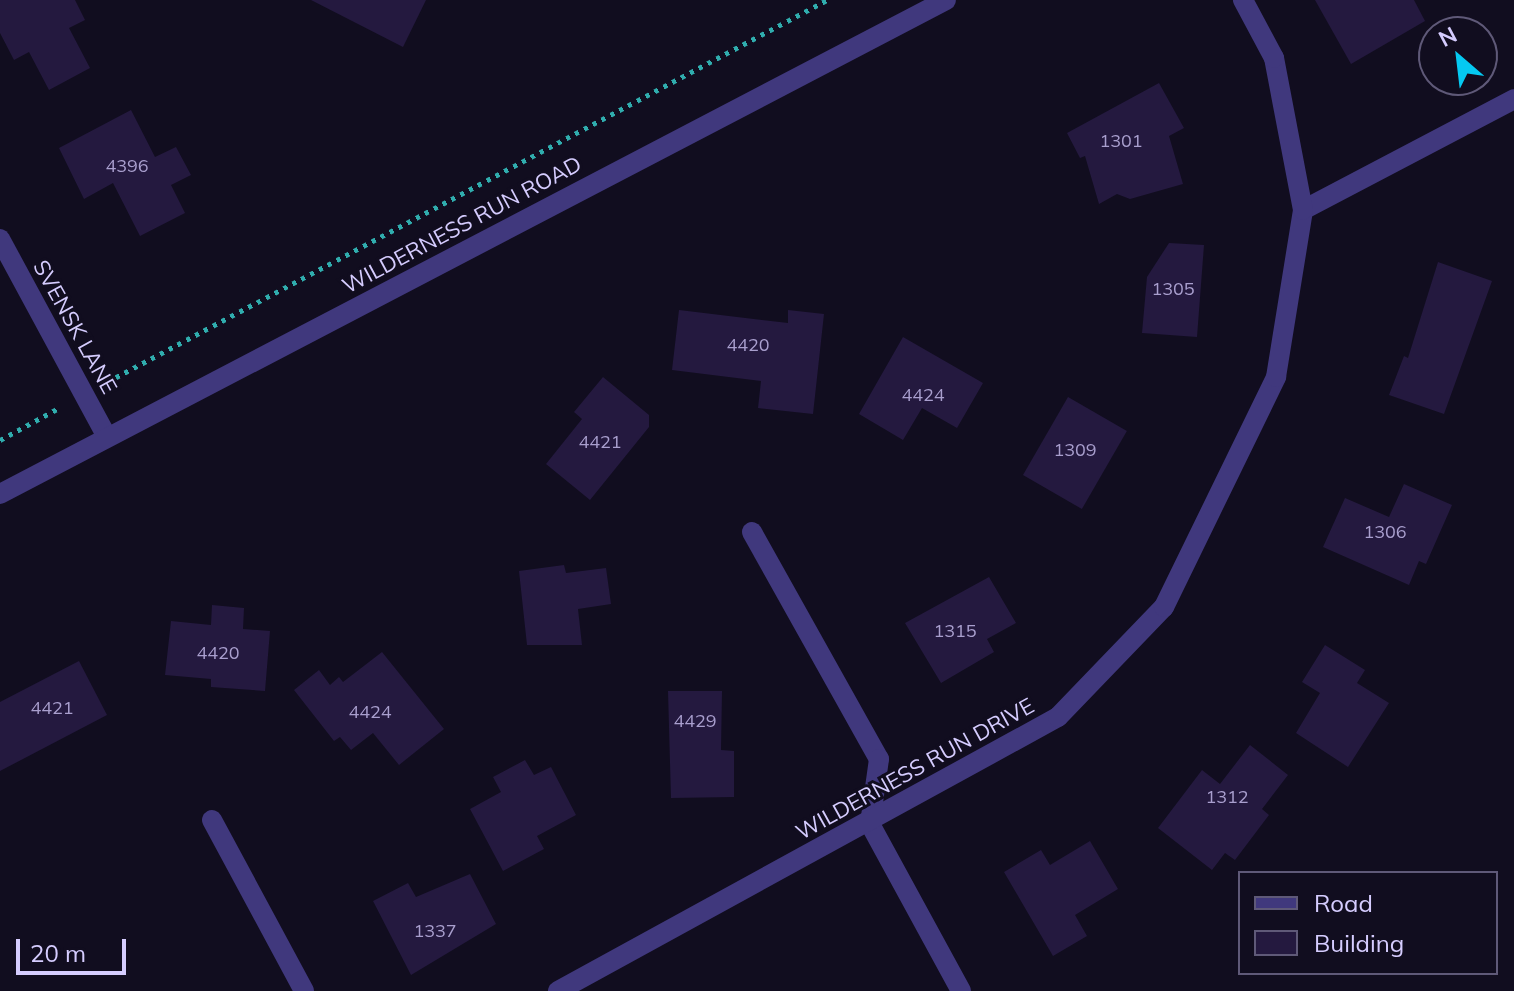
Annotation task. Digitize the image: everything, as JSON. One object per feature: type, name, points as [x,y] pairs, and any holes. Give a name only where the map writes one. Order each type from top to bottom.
[{"type":"street","name":"WILDERNESS RUN ROAD","points":[[0,494],[946,0]]},
{"type":"street","name":"WILDERNESS RUN DRIVE","points":[[558,991],[870,824],[1058,717],[1164,607],[1276,377],[1303,210],[1274,58],[1243,0]]},
{"type":"street","points":[[1303,210],[1514,99]]},
{"type":"street","name":"SVENSK LANE","points":[[0,239],[107,437]]},
{"type":"street","points":[[752,532],[879,759],[870,824],[961,991]]},
{"type":"street","points":[[212,820],[304,991]]},
{"type":"path","points":[[0,440],[827,0]]},
{"type":"building","points":[[0,0],[75,0],[85,20],[69,28],[90,68],[49,90],[29,52],[14,60],[0,33]]},
{"type":"building","points":[[311,0],[426,0],[403,47]]},
{"type":"building","points":[[1315,0],[1414,0],[1422,16],[1418,16],[1418,25],[1351,64]]},
{"type":"building","points":[[1159,83],[1184,128],[1169,136],[1183,184],[1130,199],[1117,194],[1099,204],[1085,156],[1080,158],[1067,133]]},
{"type":"building","points":[[131,110],[155,157],[176,147],[191,175],[171,185],[185,213],[140,236],[113,183],[84,199],[59,148]]},
{"type":"building","points":[[1169,243],[1204,245],[1197,337],[1142,333],[1147,277]]},
{"type":"building","points":[[1438,262],[1492,281],[1444,414],[1389,395],[1404,356],[1408,358]]},
{"type":"building","points":[[679,310],[788,323],[788,310],[824,314],[813,414],[758,408],[761,381],[672,370]]},
{"type":"building","points":[[903,337],[983,383],[957,428],[922,408],[903,440],[859,414]]},
{"type":"building","points":[[603,377],[649,415],[649,427],[590,500],[546,464],[582,419],[574,412]]},
{"type":"building","points":[[1068,397],[1127,431],[1082,509],[1023,475]]},
{"type":"building","points":[[1404,484],[1452,505],[1426,564],[1419,561],[1409,585],[1323,547],[1345,498],[1389,517]]},
{"type":"building","points":[[564,565],[566,573],[606,568],[611,604],[578,609],[582,645],[527,645],[519,571]]},
{"type":"building","points":[[989,577],[1016,623],[987,639],[994,652],[941,683],[905,623]]},
{"type":"building","points":[[212,605],[244,608],[243,629],[270,631],[265,691],[211,687],[211,679],[165,675],[171,621],[211,625]]},
{"type":"building","points":[[1325,645],[1365,670],[1357,683],[1389,703],[1348,767],[1296,733],[1320,693],[1302,682]]},
{"type":"building","points":[[382,652],[444,729],[399,765],[373,733],[351,750],[340,737],[334,741],[294,690],[319,670],[330,685],[339,677],[343,682]]},
{"type":"building","points":[[79,661],[107,715],[0,771],[0,702]]},
{"type":"building","points":[[668,691],[722,691],[721,750],[734,751],[734,797],[671,798]]},
{"type":"building","points":[[1250,745],[1288,775],[1262,809],[1269,815],[1235,860],[1225,853],[1212,870],[1158,828],[1202,770],[1220,784]]},
{"type":"building","points":[[525,760],[534,775],[551,767],[576,815],[537,836],[544,849],[503,871],[470,809],[501,792],[493,777]]},
{"type":"building","points":[[1090,841],[1118,889],[1075,915],[1087,936],[1053,956],[1004,872],[1041,850],[1050,865]]},
{"type":"building","points":[[470,874],[496,924],[411,975],[373,901],[408,883],[416,897]]}]
